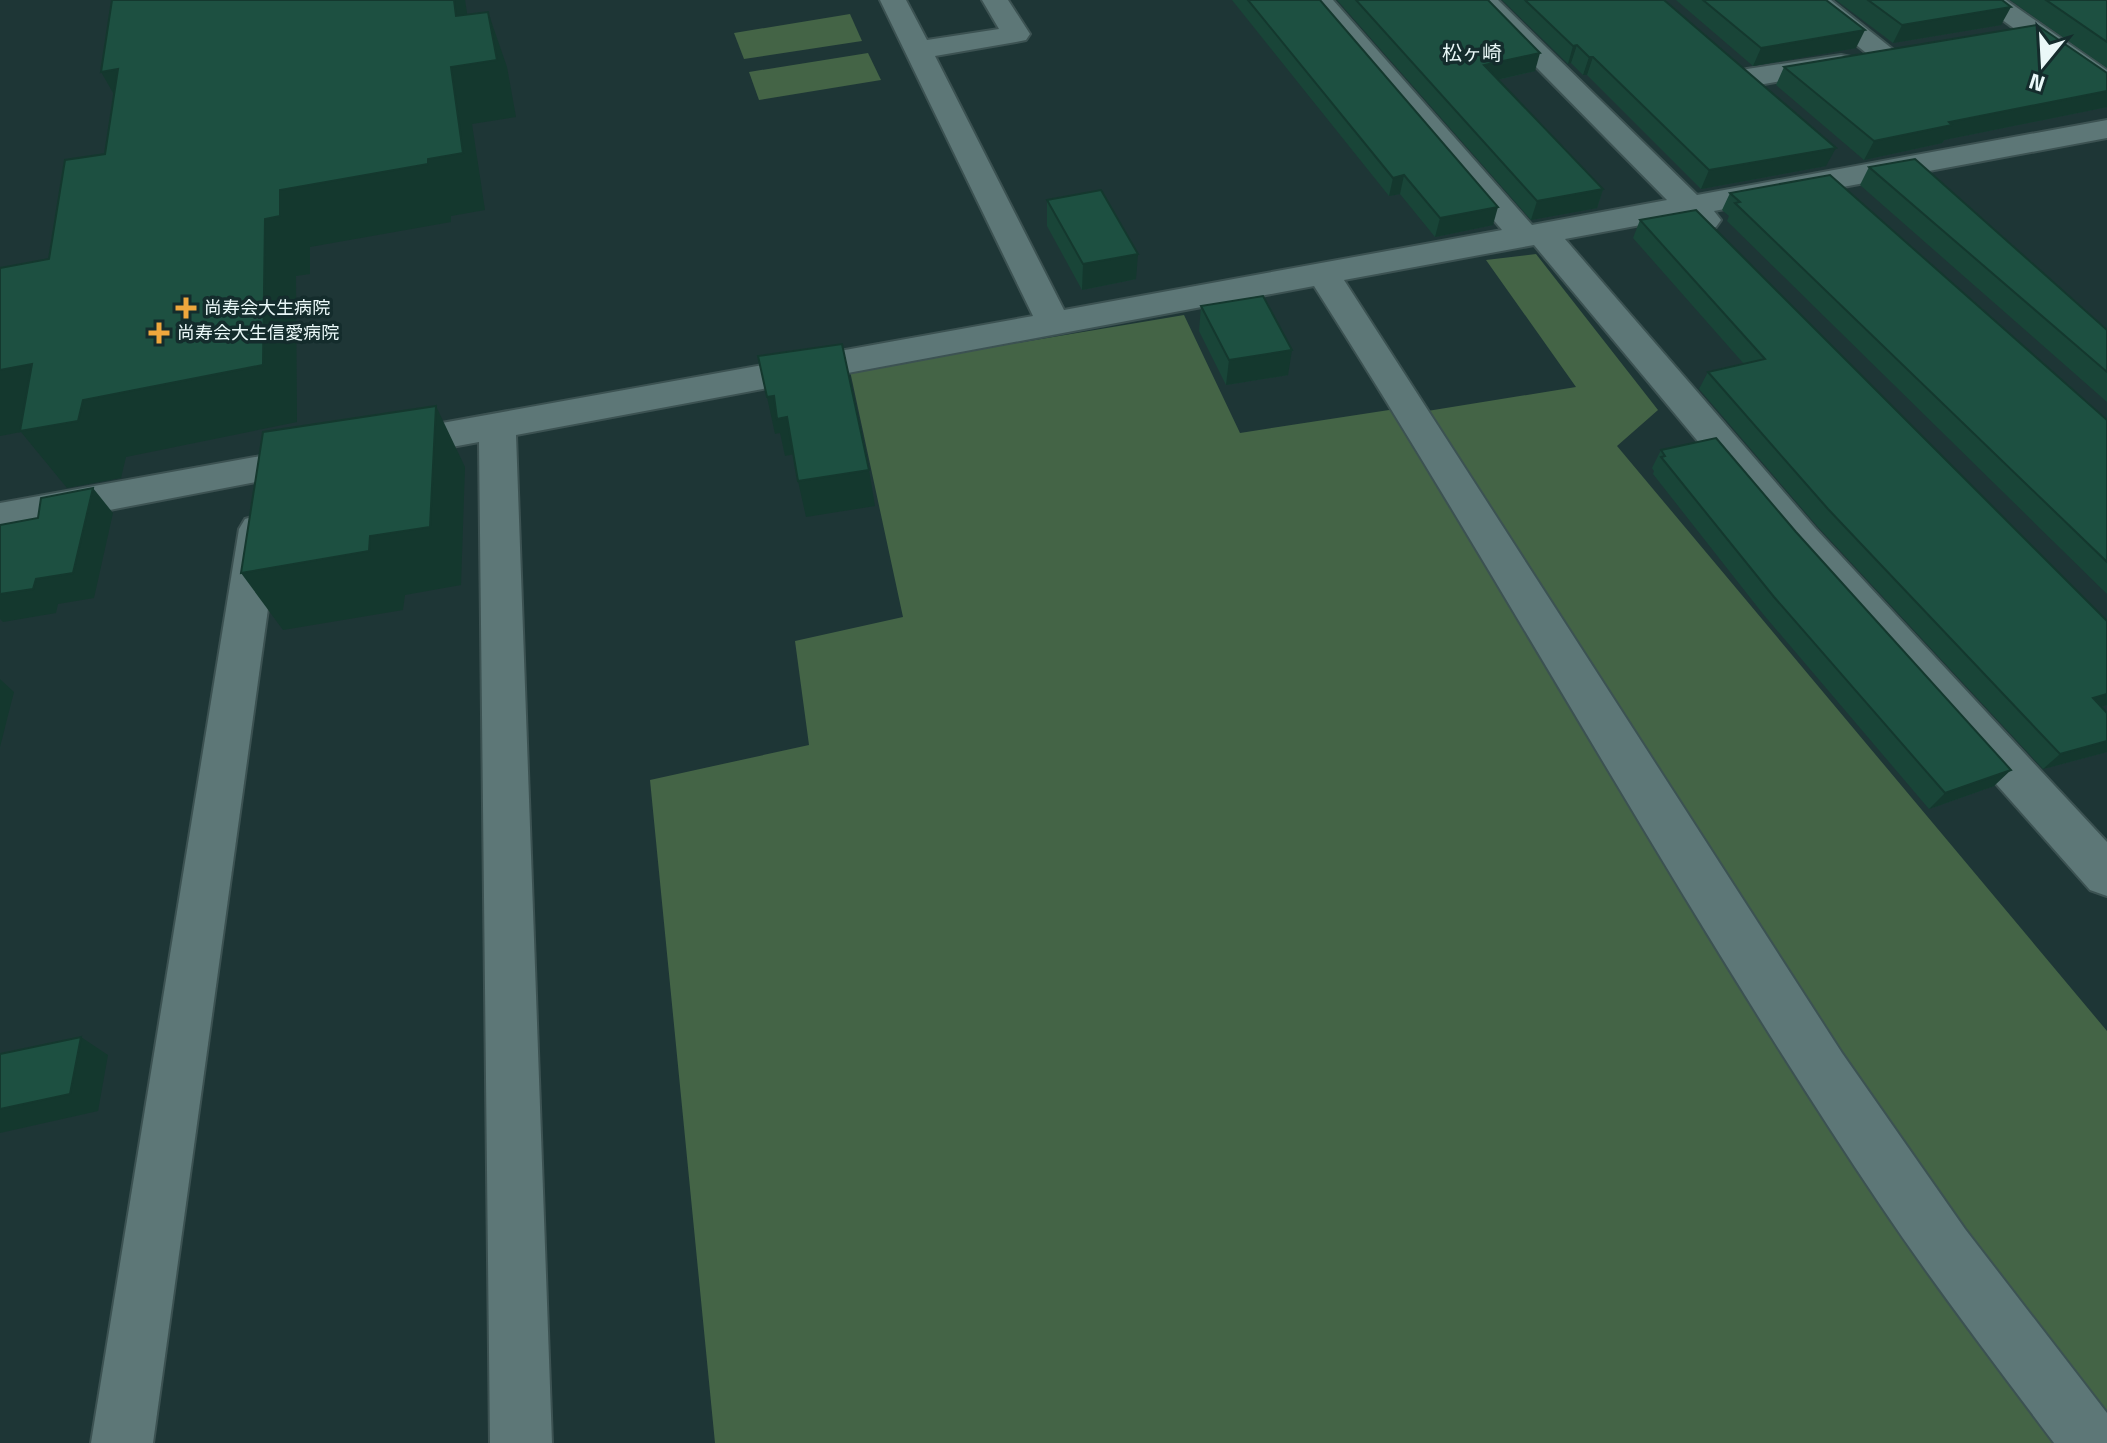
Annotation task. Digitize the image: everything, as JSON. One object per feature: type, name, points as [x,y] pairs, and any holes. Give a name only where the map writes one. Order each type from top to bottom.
[{"type":"street","points":[[893,0],[1054,324]]},
{"type":"street","points":[[918,50],[1016,34],[995,0]]},
{"type":"street","points":[[1319,0],[1533,234],[1801,538],[2107,875]]},
{"type":"street","points":[[1483,0],[1723,238]]},
{"type":"street","points":[[1814,0],[1886,55]]},
{"type":"street","points":[[1988,0],[2107,83]]},
{"type":"street","points":[[2000,36],[2032,31]]},
{"type":"street","points":[[1724,59],[1758,88],[1915,50]]},
{"type":"street","points":[[0,517],[1690,205],[1840,168],[2107,129]]},
{"type":"street","points":[[1840,168],[1864,209]]},
{"type":"street","points":[[1323,274],[1415,413],[1728,920],[1899,1185],[2092,1443]]},
{"type":"street","points":[[497,425],[521,1443]]},
{"type":"street","points":[[122,1443],[269,468]]},
{"type":"green space","points":[[850,14],[862,41],[744,59],[734,33]]},
{"type":"green space","points":[[868,53],[881,80],[759,100],[749,72]]},
{"type":"green space","points":[[1536,254],[1658,410],[1617,446],[2107,1031],[2107,1443],[715,1443],[650,780],[809,745],[795,641],[903,617],[850,371],[1184,315],[1240,433],[1389,410],[1415,413],[1576,387],[1486,260]]},
{"type":"building","points":[[112,0],[454,0],[456,16],[488,12],[497,60],[451,67],[463,153],[428,159],[428,164],[280,190],[280,216],[265,219],[263,365],[83,400],[78,421],[20,431],[32,364],[0,370],[0,268],[49,259],[65,160],[105,154],[118,69],[101,72]]},
{"type":"building","points":[[1248,0],[1320,0],[1498,207],[1440,218],[1404,175],[1393,178]]},
{"type":"building","points":[[1356,0],[1488,0],[1540,53],[1484,65],[1603,189],[1537,201]]},
{"type":"building","points":[[1525,0],[1664,0],[1836,148],[1709,170],[1593,57],[1577,45],[1573,46]]},
{"type":"building","points":[[1703,0],[1826,0],[1865,30],[1761,48]]},
{"type":"building","points":[[1868,0],[2002,0],[2011,7],[1902,25]]},
{"type":"building","points":[[2046,0],[2107,0],[2107,42]]},
{"type":"building","points":[[2037,25],[2107,73],[2107,91],[1949,122],[1952,125],[1874,141],[1784,67]]},
{"type":"building","points":[[1915,159],[2107,330],[2107,372],[1869,167]]},
{"type":"building","points":[[1830,175],[2107,420],[2107,562],[1735,203],[1740,202],[1730,193]]},
{"type":"building","points":[[1101,190],[1138,254],[1083,264],[1047,200]]},
{"type":"building","points":[[1696,210],[2107,621],[2107,694],[2093,698],[2107,713],[2107,741],[2060,754],[1828,509],[1708,372],[1765,359],[1640,220]]},
{"type":"building","points":[[1263,296],[1292,350],[1229,360],[1201,306]]},
{"type":"building","points":[[842,344],[869,470],[798,481],[787,417],[777,419],[774,396],[767,397],[758,356]]},
{"type":"building","points":[[436,406],[430,527],[370,536],[369,551],[241,573],[263,432]]},
{"type":"building","points":[[1716,438],[1796,532],[2011,770],[1945,793],[1774,597],[1661,457],[1665,456],[1661,450]]},
{"type":"building","points":[[93,488],[73,573],[36,579],[33,589],[0,594],[0,525],[38,518],[41,498]]},
{"type":"building","points":[[81,1037],[70,1094],[0,1109],[0,1054]]},
{"type":"place","name":"尚寿会大生病院","points":[[186,308]]},
{"type":"place","name":"尚寿会大生信愛病院","points":[[159,333]]},
{"type":"district","name":"松ヶ崎","points":[[1472,53]]}]
